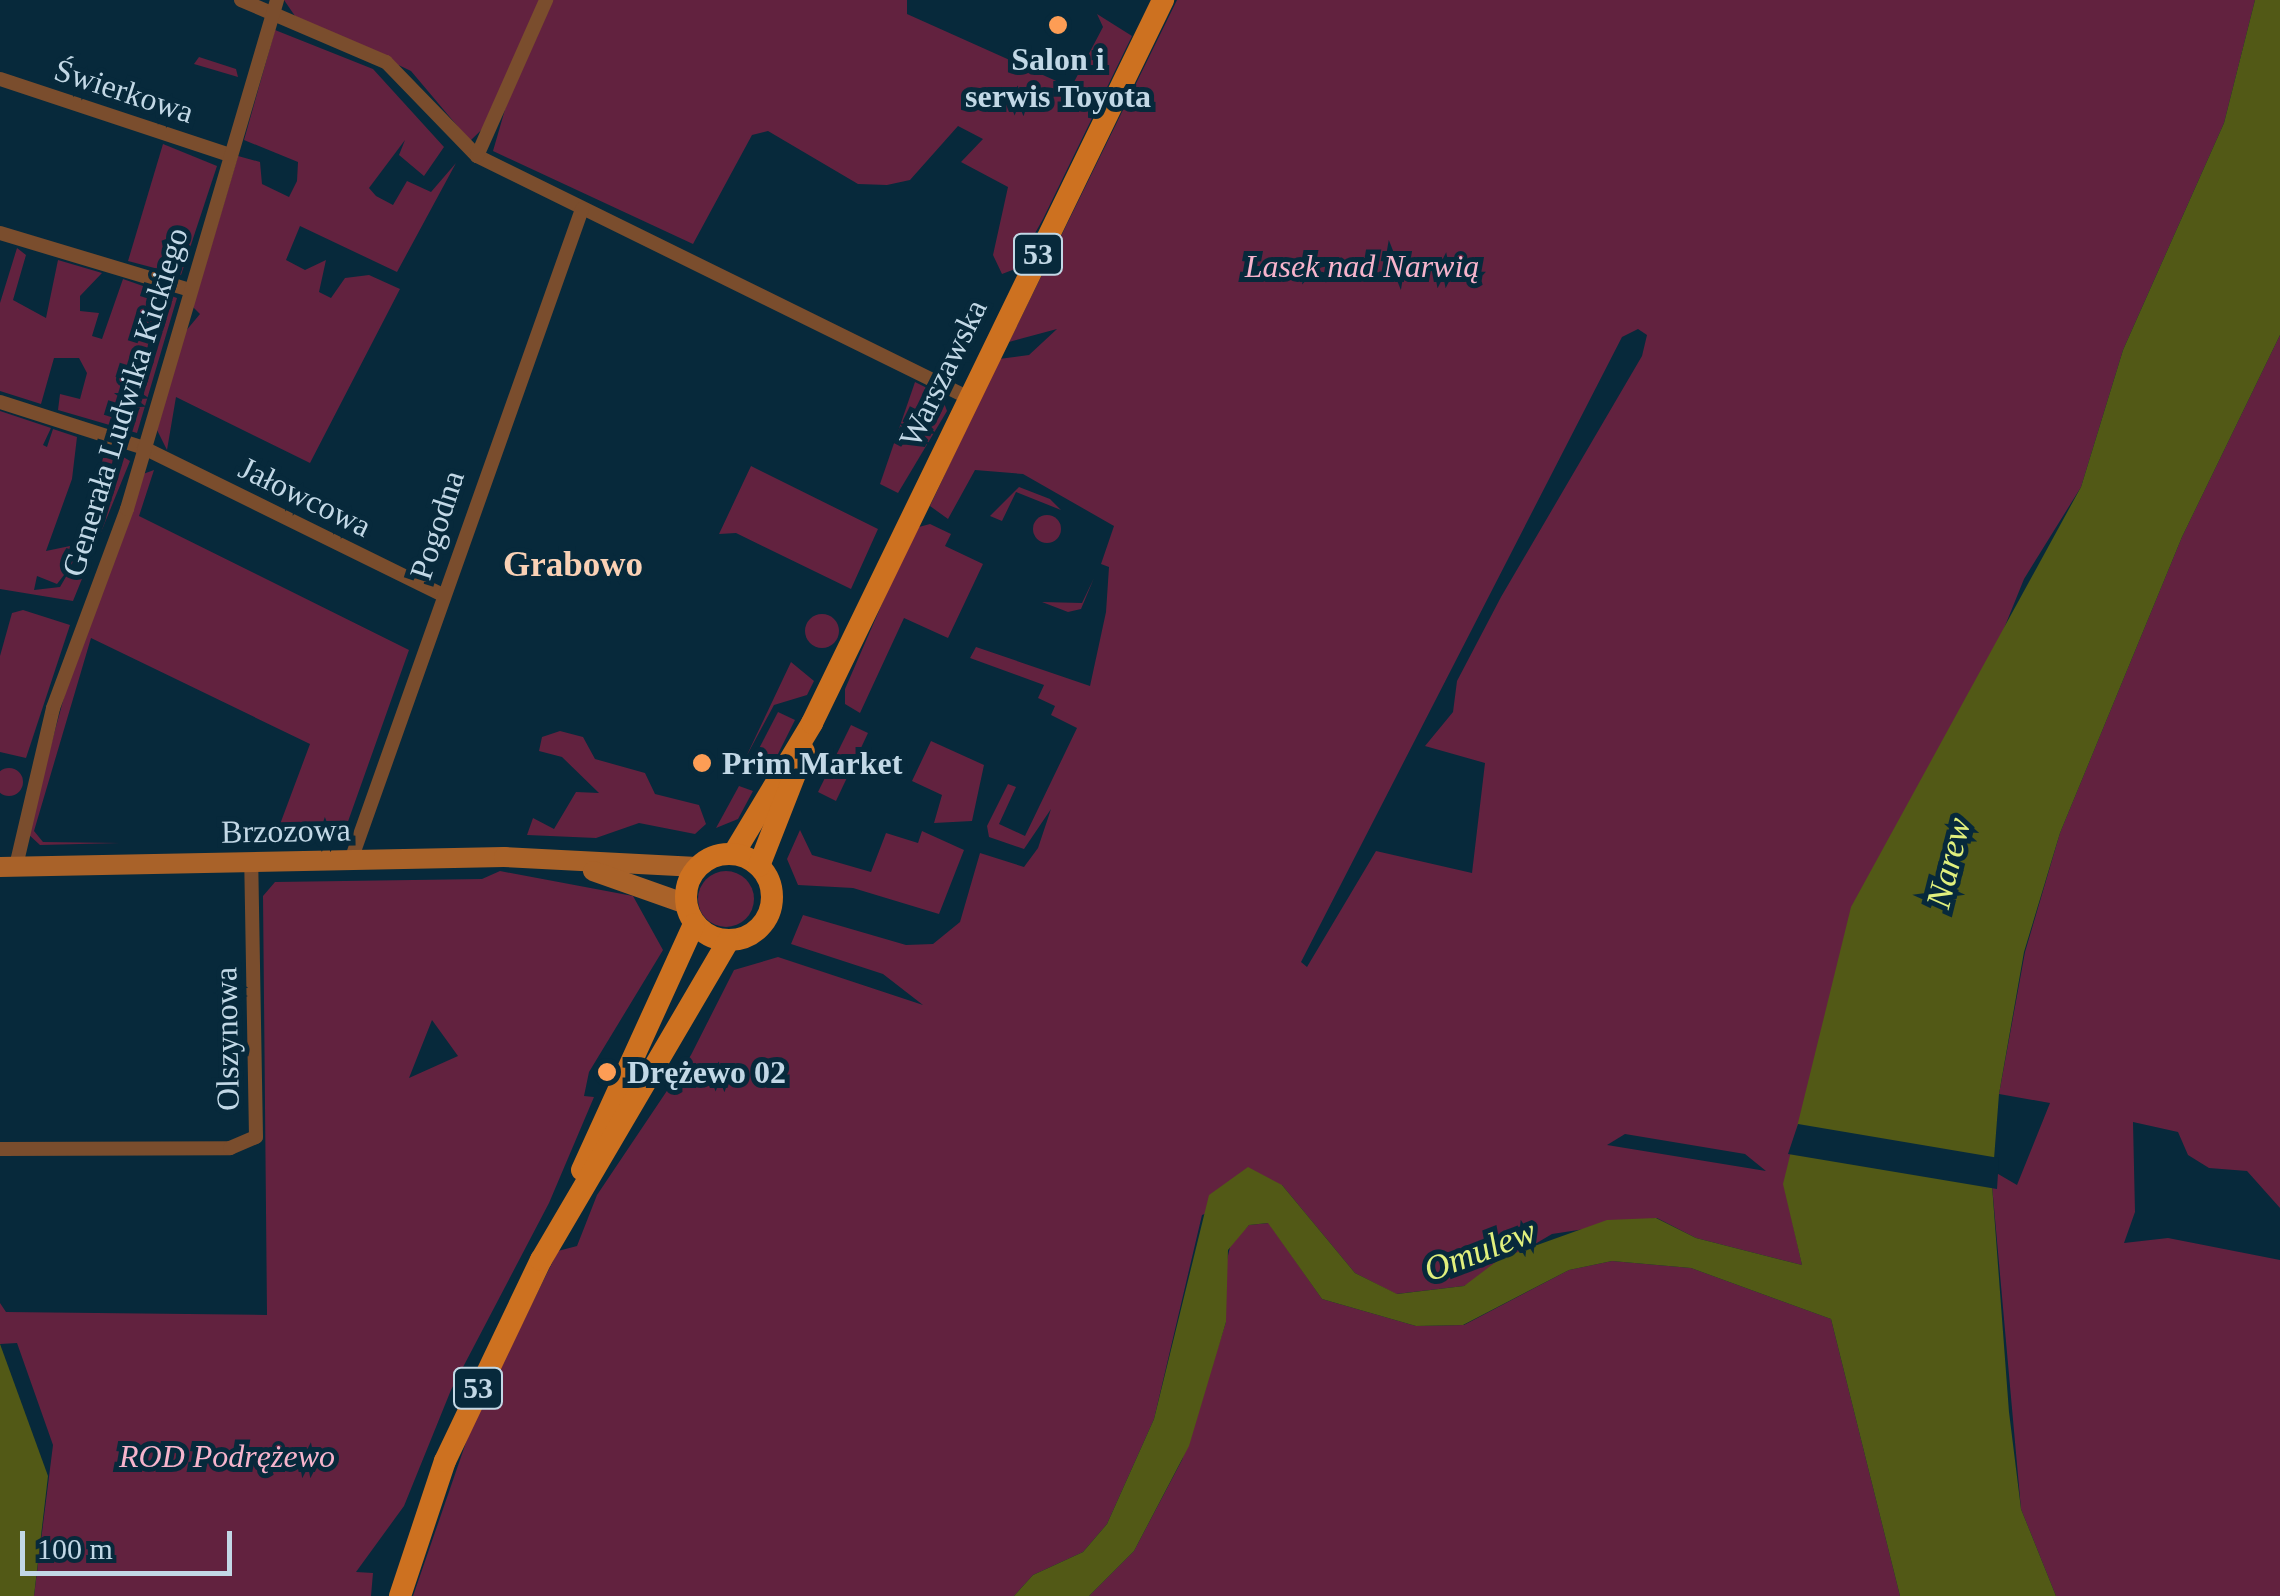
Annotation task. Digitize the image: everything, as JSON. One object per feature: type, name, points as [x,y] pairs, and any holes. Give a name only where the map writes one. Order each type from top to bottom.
[{"type":"main road","name":"Warszawska","points":[[759,866],[812,723],[1163,0]]},
{"type":"main road","name":"Warszawska","points":[[734,853],[812,723]]},
{"type":"main road","points":[[697,868],[734,853],[759,866]]},
{"type":"main road","name":"Brzozowa","points":[[8,867],[351,860],[574,861],[697,868]]},
{"type":"main road","name":"Brzozowa","points":[[574,861],[690,914]]},
{"type":"main road","name":"53","points":[[400,1596],[459,1430],[579,1190],[728,941],[754,933],[770,910],[759,866]]},
{"type":"main road","name":"53","points":[[579,1190],[690,914],[697,868]]},
{"type":"main road","points":[[690,914],[728,941]]},
{"type":"street","points":[[241,0],[275,6],[386,62],[477,156],[967,397]]},
{"type":"street","points":[[477,156],[546,0]]},
{"type":"street","name":"Generała Ludwika Kickiego","points":[[8,867],[53,708],[144,448],[275,6]]},
{"type":"street","name":"Świerkowa","points":[[0,79],[230,156]]},
{"type":"street","name":"Pogodna","points":[[351,860],[582,210]]},
{"type":"street","points":[[0,233],[190,290]]},
{"type":"street","name":"Jałowcowa","points":[[0,402],[144,448],[443,595]]},
{"type":"street","name":"Olszynowa","points":[[0,1149],[230,1148],[256,1137],[251,862]]},
{"type":"green space","points":[[284,0],[907,0],[907,14],[1063,84],[1074,82],[1103,27],[1097,14],[1132,36],[1043,219],[1015,269],[1002,274],[993,255],[1008,187],[961,162],[983,139],[958,126],[910,180],[887,185],[858,184],[768,131],[752,135],[693,244],[493,151],[506,106],[470,141],[411,71],[295,16]]},
{"type":"green space","name":"Lasek nad Narwią","points":[[1177,0],[2255,0],[2224,123],[2123,350],[2081,487],[2024,579],[1804,1123],[1784,1184],[1802,1265],[1696,1238],[1657,1218],[1552,1234],[1464,1286],[1396,1294],[1355,1273],[1282,1185],[1202,1215],[1154,1419],[1107,1524],[1083,1552],[1033,1575],[1014,1596],[413,1596],[472,1425],[558,1251],[577,1246],[597,1195],[691,1055],[734,970],[778,957],[923,1005],[883,974],[791,944],[803,915],[906,945],[933,944],[960,922],[980,853],[1024,867],[1038,848],[1051,809],[1024,849],[989,837],[987,826],[1008,784],[1016,787],[999,824],[1025,836],[1077,728],[1051,715],[1055,706],[1038,698],[1044,685],[970,658],[976,647],[1090,686],[1106,612],[1109,567],[1101,564],[1114,526],[1023,474],[975,470],[948,519],[930,506],[999,359],[1029,355],[1057,329],[1009,342]],"holes":[[[1638,329],[1647,335],[1642,356],[1501,597],[1457,681],[1453,712],[1425,746],[1485,763],[1472,873],[1376,851],[1307,967],[1301,962],[1622,337]],[[1625,1134],[1745,1154],[1766,1171],[1607,1145]]]},
{"type":"green space","points":[[275,30],[373,69],[444,147],[424,176],[399,155],[405,140],[369,188],[376,196],[393,205],[407,181],[431,192],[456,163],[397,272],[300,226],[286,260],[305,270],[326,260],[319,292],[331,298],[345,278],[369,275],[400,289],[310,463],[176,397],[167,450],[157,430],[185,332],[200,314],[193,307],[238,156],[260,162],[262,184],[289,197],[297,181],[298,162],[244,140]]},
{"type":"green space","points":[[199,57],[236,69],[238,77],[194,64]]},
{"type":"green space","points":[[163,144],[217,166],[181,275],[128,261]]},
{"type":"green space","points":[[17,248],[26,255],[13,300],[46,318],[58,260],[102,273],[80,296],[80,311],[99,313],[92,336],[102,339],[123,279],[177,298],[137,433],[58,410],[60,394],[80,399],[87,373],[79,358],[54,358],[41,404],[0,391],[0,303]]},
{"type":"green space","points":[[2280,335],[2280,1208],[2247,1171],[2209,1168],[2188,1155],[2178,1132],[2133,1122],[2135,1212],[2124,1243],[2168,1238],[2280,1260],[2280,1596],[2056,1596],[2021,1509],[1992,1185],[1993,1171],[2017,1185],[2050,1103],[1999,1094],[2025,952],[2060,833],[2182,537]]},
{"type":"green space","points":[[915,382],[941,395],[947,411],[898,493],[880,484]]},
{"type":"green space","points":[[0,411],[51,428],[43,445],[47,447],[53,429],[77,437],[72,479],[46,551],[70,546],[64,575],[57,584],[37,576],[34,590],[60,587],[67,575],[70,554],[87,547],[105,446],[130,461],[73,601],[0,589]]},
{"type":"green space","points":[[751,466],[878,529],[851,589],[736,533],[719,534]]},
{"type":"green space","points":[[154,470],[139,516],[409,650],[345,830],[332,840],[273,843],[310,744],[91,638],[34,831],[43,842],[120,843],[40,845],[27,833],[72,668],[143,474]]},
{"type":"green space","points":[[1019,487],[1050,499],[1061,510],[1016,492],[1002,521],[990,516]]},
{"type":"green space","points":[[1047,515],[1057,519],[1061,529],[1057,539],[1047,543],[1037,539],[1033,529],[1037,519]]},
{"type":"green space","points":[[930,524],[951,534],[945,546],[983,564],[948,638],[904,618],[860,713],[845,704],[845,689],[915,528]]},
{"type":"green space","points":[[1094,578],[1081,609],[1068,612],[1042,602],[1082,603]]},
{"type":"green space","points":[[23,610],[70,625],[26,758],[0,752],[0,656],[12,613]]},
{"type":"green space","points":[[822,614],[834,619],[839,631],[834,643],[822,648],[810,643],[805,631],[810,619]]},
{"type":"green space","points":[[791,662],[814,681],[807,695],[774,705],[746,757]]},
{"type":"green space","points":[[778,712],[795,720],[774,762],[760,766],[753,760]]},
{"type":"green space","points":[[851,725],[868,733],[836,801],[818,792]]},
{"type":"green space","points":[[560,731],[583,737],[595,759],[645,773],[655,794],[699,805],[706,824],[695,834],[639,823],[596,838],[527,835],[533,818],[554,829],[576,792],[599,793],[562,757],[539,751],[542,737]]},
{"type":"green space","points":[[931,741],[984,765],[972,821],[934,823],[942,795],[912,781]]},
{"type":"green space","points":[[9,768],[19,772],[23,782],[19,792],[9,796],[-1,792],[-5,782],[-1,772]]},
{"type":"green space","points":[[739,786],[753,791],[738,819],[716,828]]},
{"type":"green space","points":[[800,830],[812,855],[871,872],[886,833],[918,843],[922,831],[964,850],[939,914],[853,888],[798,885],[787,859]]},
{"type":"green space","name":"ROD Podrężewo","points":[[500,871],[633,896],[663,950],[589,1072],[584,1096],[594,1097],[549,1203],[451,1390],[404,1506],[356,1572],[373,1573],[371,1596],[34,1596],[53,1445],[17,1343],[0,1344],[0,1303],[6,1312],[267,1315],[263,896],[275,882],[482,879]],"holes":[[[432,1020],[458,1056],[409,1078]]]},
{"type":"green space","points":[[726,871],[746,879],[754,899],[746,919],[726,927],[706,919],[698,899],[706,879]]},
{"type":"green space","points":[[1269,1223],[1322,1299],[1416,1326],[1464,1325],[1569,1270],[1612,1261],[1691,1268],[1831,1319],[1900,1596],[1089,1596],[1134,1551],[1182,1460],[1226,1322],[1222,1281],[1231,1243],[1249,1225]]},
{"type":"water","name":"Narew","points":[[2255,0],[2280,0],[2280,335],[2182,537],[2060,833],[2024,952],[1999,1094],[1992,1185],[2009,1412],[2021,1509],[2056,1596],[1900,1596],[1831,1319],[1691,1268],[1612,1261],[1569,1270],[1463,1325],[1416,1326],[1322,1299],[1268,1223],[1249,1225],[1228,1250],[1226,1322],[1189,1446],[1134,1551],[1089,1596],[1014,1596],[1033,1575],[1083,1552],[1107,1524],[1154,1419],[1209,1195],[1248,1167],[1282,1185],[1355,1273],[1397,1294],[1464,1286],[1501,1258],[1607,1220],[1656,1218],[1696,1238],[1802,1265],[1783,1184],[1851,907],[2081,487],[2123,350],[2224,123]]},
{"type":"water","points":[[0,1344],[48,1476],[34,1596],[0,1596]]},
{"type":"pier","points":[[1798,1124],[1999,1158],[1997,1189],[1788,1154]]},
{"type":"place","name":"Salon i serwis Toyota","points":[[1058,25]]},
{"type":"place","name":"Prim Market","points":[[702,763]]},
{"type":"place","name":"Drężewo 02","points":[[607,1072]]},
{"type":"district","name":"Grabowo","points":[[573,565]]},
{"type":"water label","name":"Omulew","points":[[1480,1251]]}]
